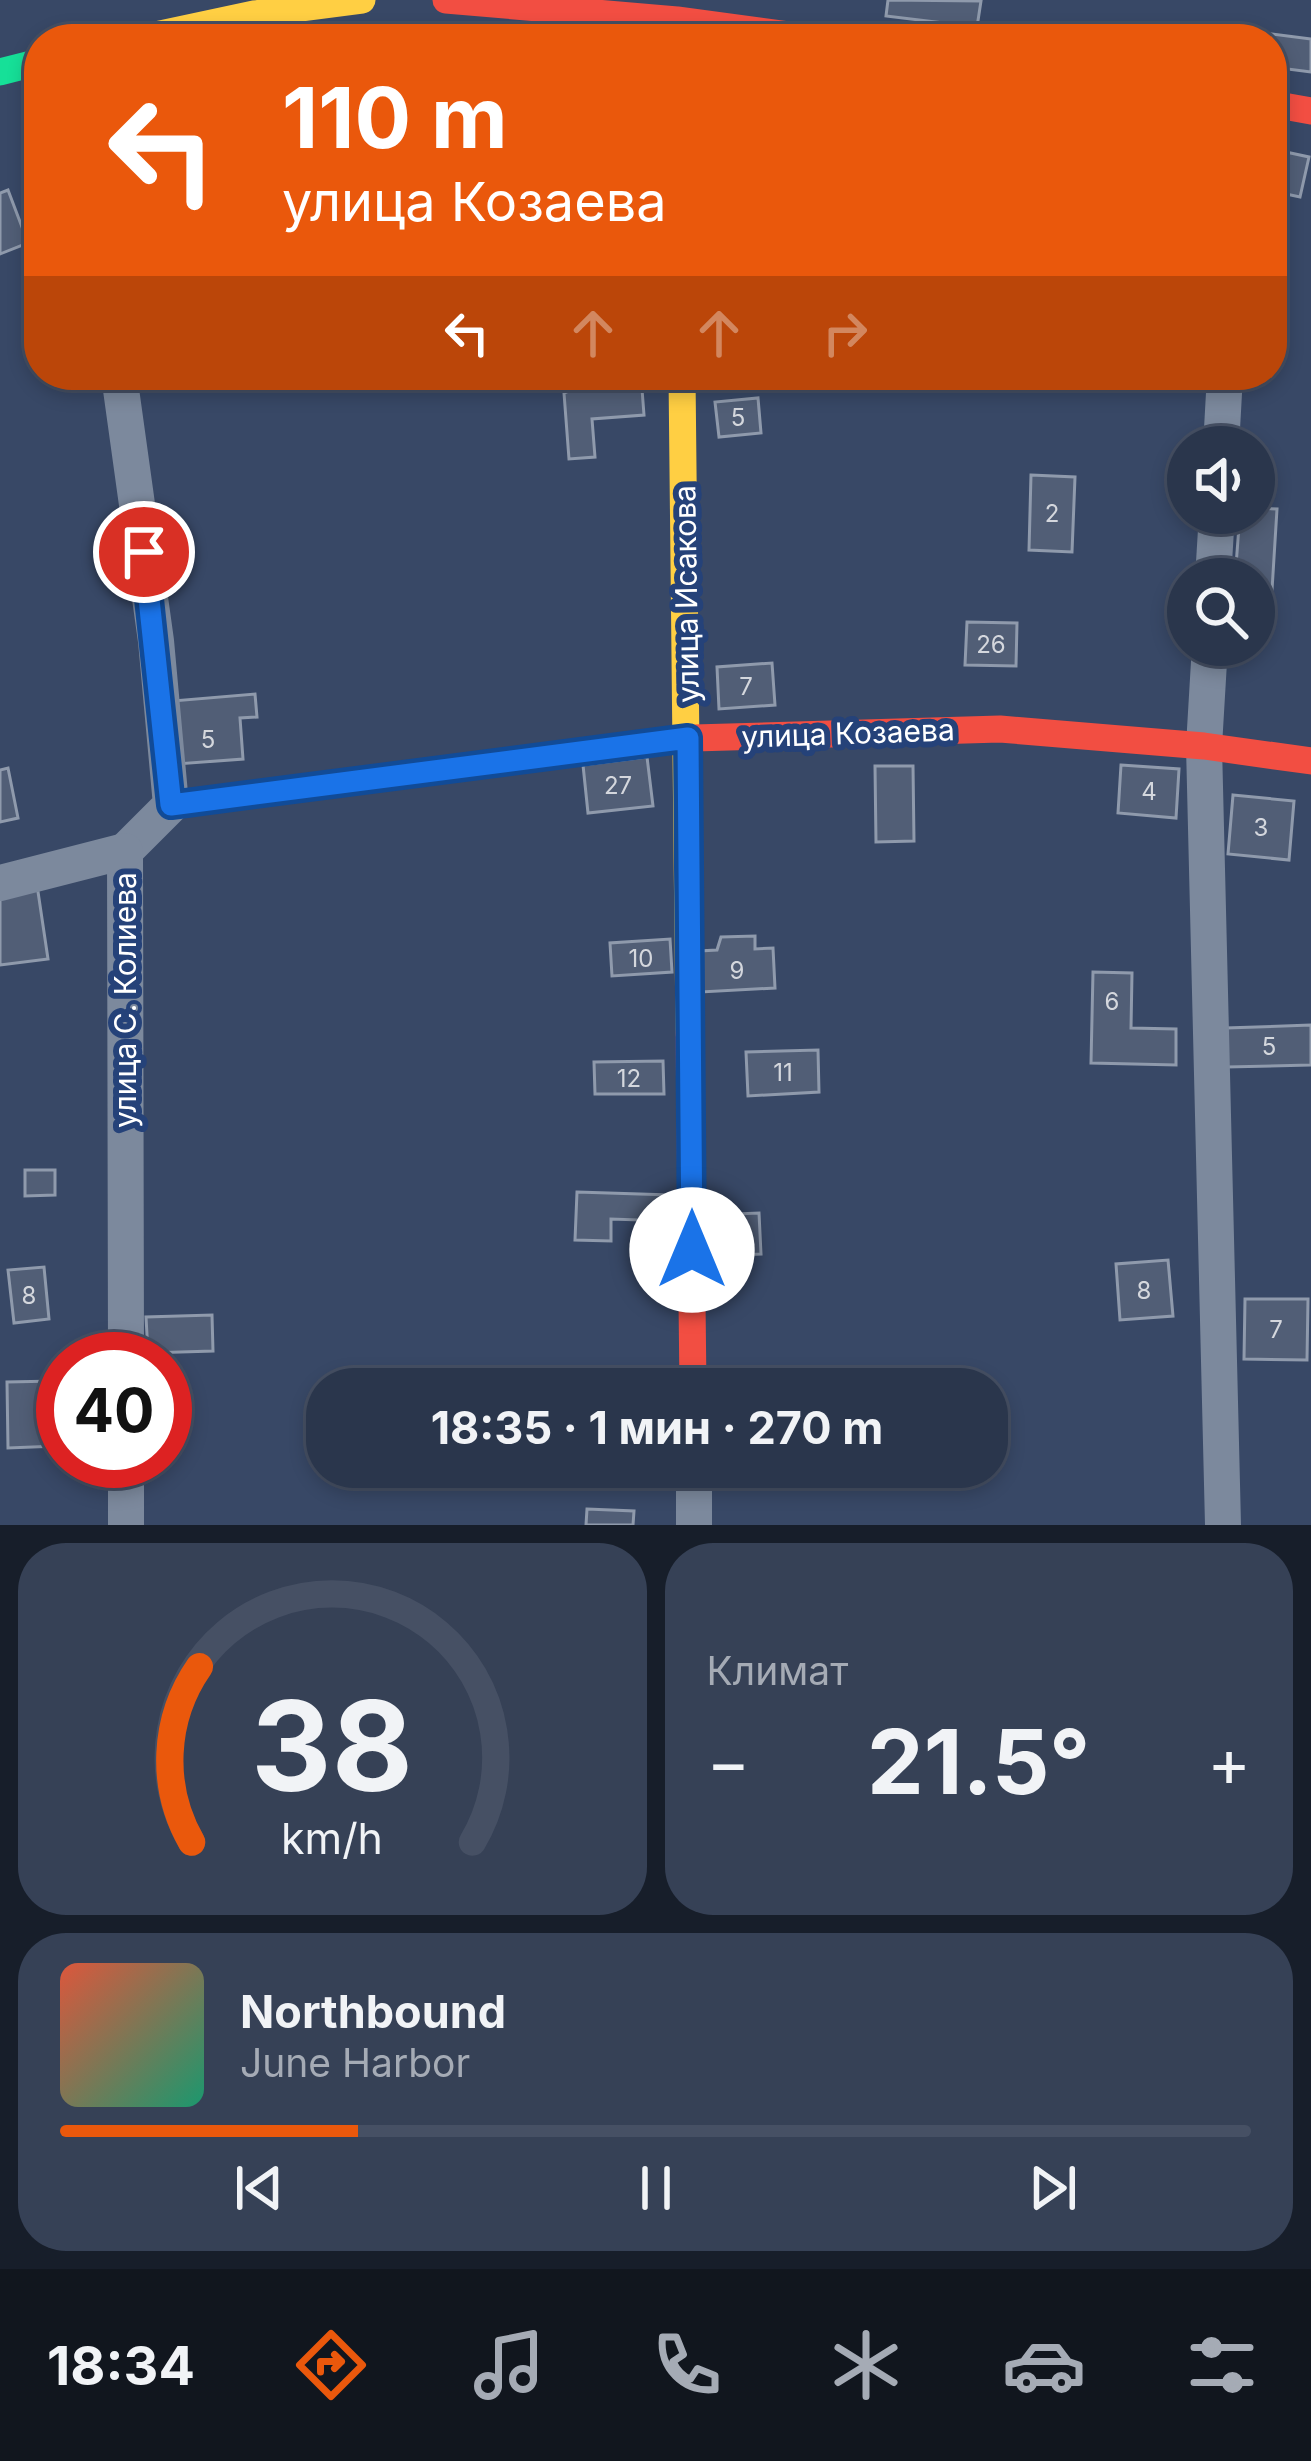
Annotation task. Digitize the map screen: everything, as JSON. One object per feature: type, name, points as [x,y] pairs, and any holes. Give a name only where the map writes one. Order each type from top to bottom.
[{"type":"street","points":[[207,24],[362,0]]},
{"type":"street","points":[[446,0],[637,24]]},
{"type":"street","points":[[121,390],[156,641],[171,805]]},
{"type":"street","name":"улица Исакова","points":[[682,390],[693,1368]]},
{"type":"street","points":[[1222,426],[1224,390]]},
{"type":"street","points":[[1209,666],[1204,746],[1223,1525]]},
{"type":"street","name":"улица Козаева","points":[[171,805],[688,738],[1000,729],[1204,746],[1311,761]]},
{"type":"street","name":"улица С. Колиева","points":[[126,1332],[125,851],[171,805]]},
{"type":"street","points":[[0,883],[125,851]]},
{"type":"street","points":[[126,1488],[126,1525]]},
{"type":"street","points":[[694,1488],[694,1525]]},
{"type":"building","points":[[888,0],[981,1],[977,24],[886,16]]},
{"type":"building","points":[[1287,36],[1311,39],[1311,72],[1287,69]]},
{"type":"building","points":[[1287,152],[1309,157],[1300,197],[1287,194]]},
{"type":"building","points":[[8,190],[24,245],[0,254],[0,193]]},
{"type":"building","points":[[642,390],[644,415],[592,419],[595,457],[569,459],[564,393]]},
{"type":"building","points":[[758,398],[761,433],[719,437],[715,402]]},
{"type":"building","points":[[1031,475],[1075,477],[1072,552],[1029,550]]},
{"type":"building","points":[[1277,509],[1274,558],[1237,558],[1238,534],[1275,534]]},
{"type":"building","points":[[967,622],[1017,623],[1016,666],[965,665]]},
{"type":"building","points":[[772,663],[775,705],[719,709],[717,667]]},
{"type":"building","points":[[255,694],[257,717],[240,718],[243,759],[177,764],[172,701]]},
{"type":"building","points":[[647,757],[653,806],[588,813],[583,765]]},
{"type":"building","points":[[1121,765],[1179,769],[1176,818],[1118,813]]},
{"type":"building","points":[[875,766],[913,766],[914,841],[876,842]]},
{"type":"building","points":[[8,768],[18,818],[0,822],[0,770]]},
{"type":"building","points":[[1233,795],[1294,801],[1289,860],[1228,854]]},
{"type":"building","points":[[37,885],[48,959],[0,965],[0,890]]},
{"type":"building","points":[[755,936],[755,949],[773,948],[775,988],[701,992],[699,951],[717,950],[721,937]]},
{"type":"building","points":[[670,939],[672,972],[612,976],[610,943]]},
{"type":"building","points":[[1093,972],[1132,973],[1131,1028],[1176,1029],[1176,1065],[1091,1063]]},
{"type":"building","points":[[1311,1025],[1311,1065],[1227,1067],[1226,1028]]},
{"type":"building","points":[[818,1050],[819,1092],[748,1096],[746,1052]]},
{"type":"building","points":[[663,1061],[664,1094],[595,1094],[594,1062]]},
{"type":"building","points":[[25,1170],[55,1170],[55,1195],[25,1196]]},
{"type":"building","points":[[577,1192],[670,1195],[669,1221],[611,1219],[611,1241],[575,1240]]},
{"type":"building","points":[[759,1213],[761,1254],[711,1256],[710,1215]]},
{"type":"building","points":[[1168,1260],[1173,1316],[1120,1320],[1116,1264]]},
{"type":"building","points":[[44,1267],[49,1319],[14,1323],[8,1270]]},
{"type":"building","points":[[1245,1299],[1308,1299],[1307,1360],[1244,1359]]},
{"type":"building","points":[[212,1315],[213,1351],[192,1352],[192,1332],[147,1332],[146,1317]]},
{"type":"building","points":[[36,1381],[36,1447],[8,1448],[7,1382]]},
{"type":"building","points":[[587,1509],[634,1511],[633,1525],[586,1525]]},
{"type":"traffic: fast","points":[[0,72],[24,66]]},
{"type":"traffic: slow","points":[[207,24],[362,0]]},
{"type":"traffic: slow","points":[[682,390],[689,1033]]},
{"type":"traffic: slow","points":[[171,805],[694,738]]},
{"type":"traffic: jam","points":[[446,0],[707,24]]},
{"type":"traffic: jam","points":[[1287,107],[1311,111]]},
{"type":"traffic: jam","points":[[694,738],[1000,729],[1204,746],[1311,761]]},
{"type":"traffic: jam","points":[[689,1033],[693,1368]]},
{"type":"route","points":[[144,552],[171,805],[688,738],[692,1250]]}]
